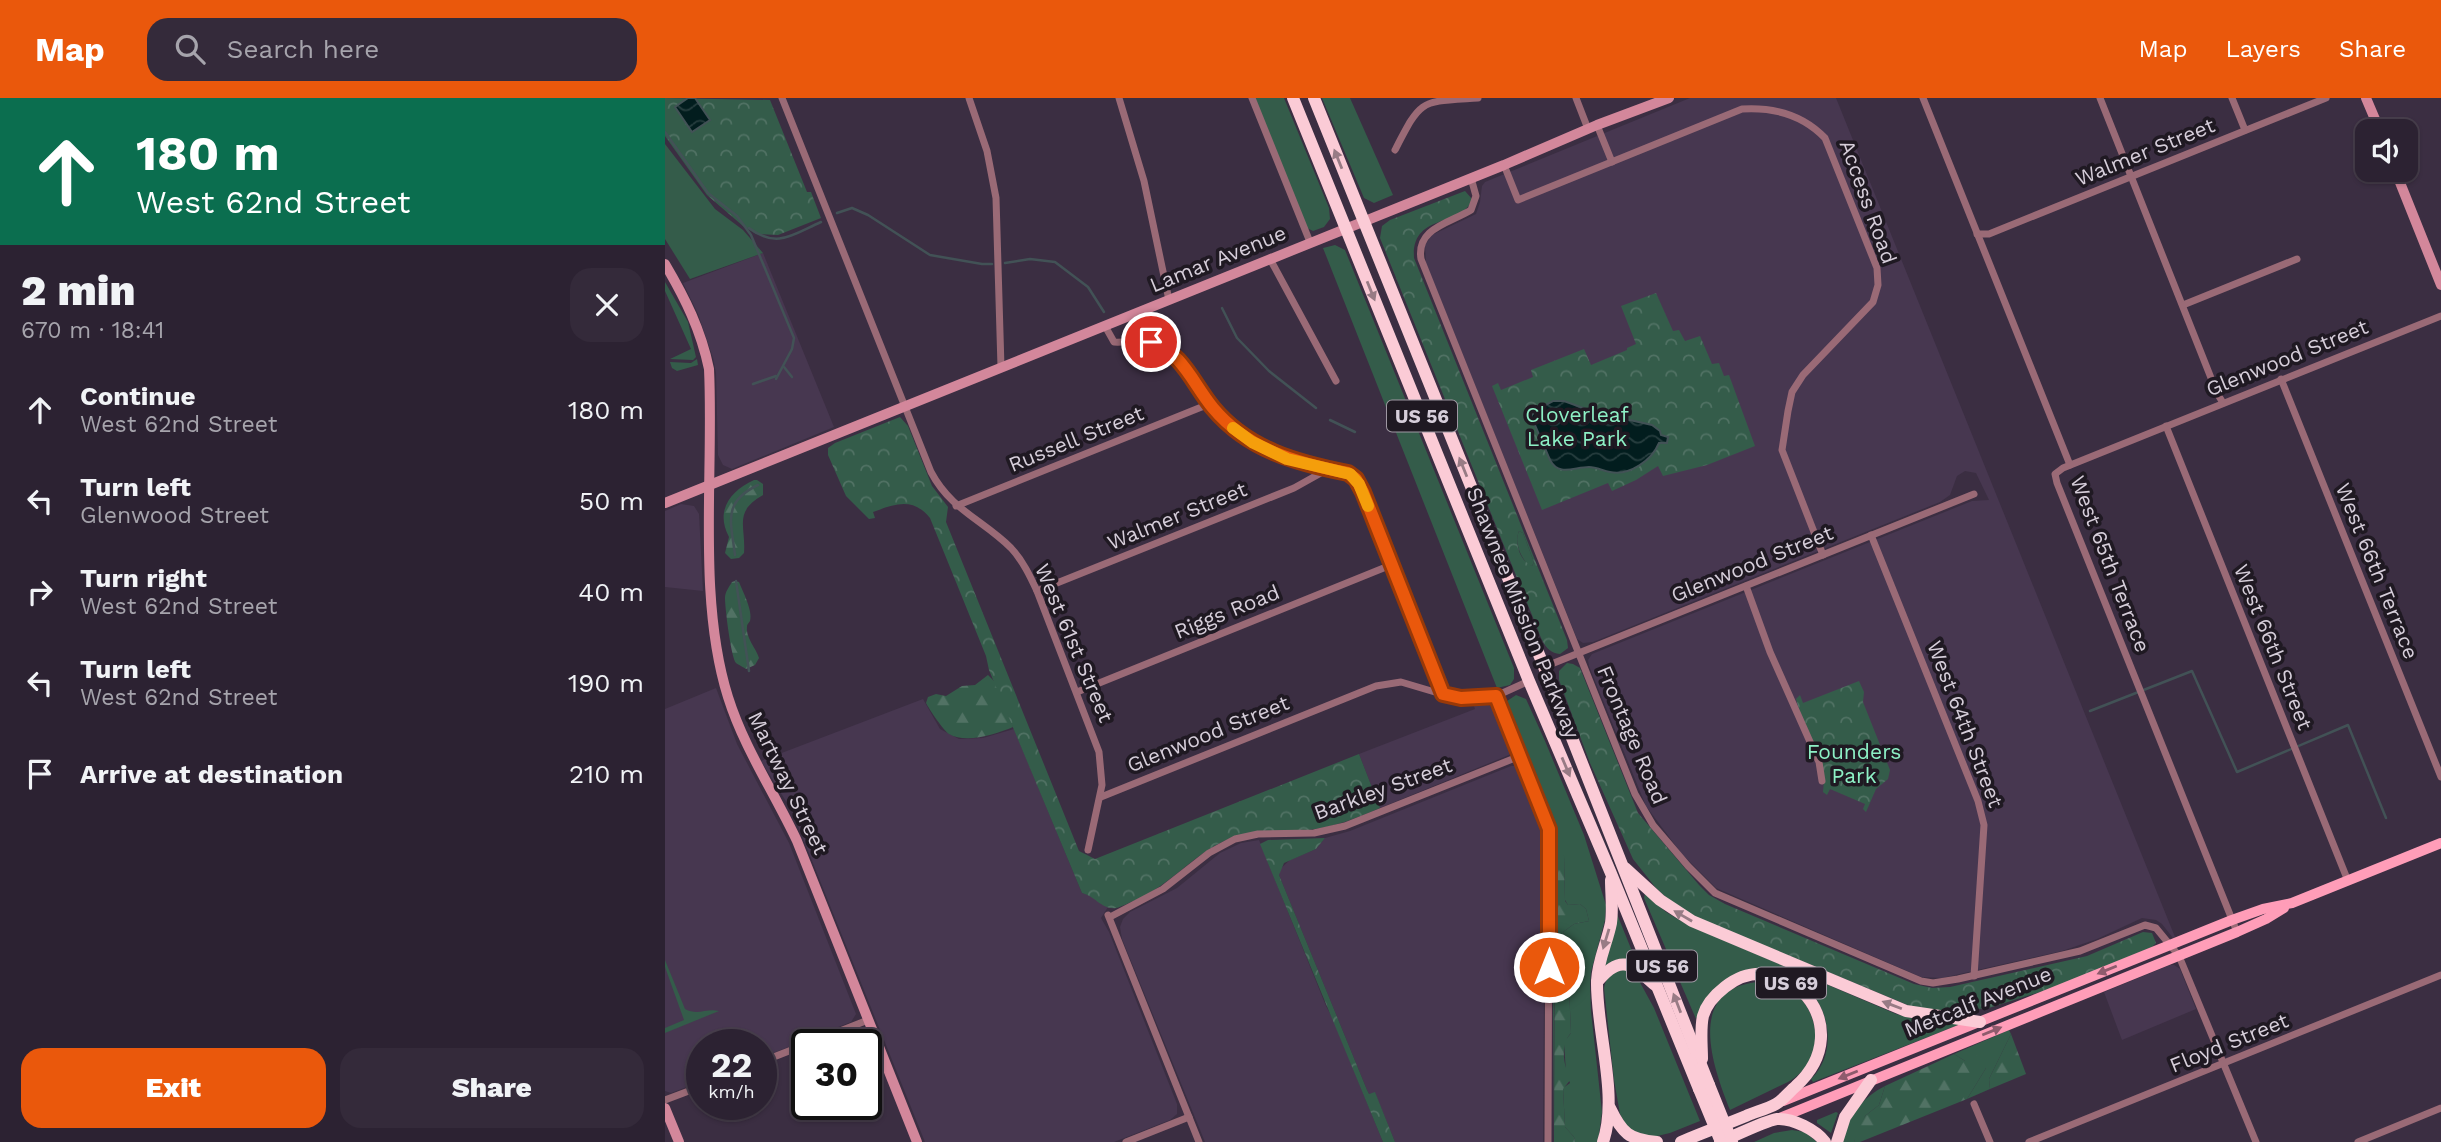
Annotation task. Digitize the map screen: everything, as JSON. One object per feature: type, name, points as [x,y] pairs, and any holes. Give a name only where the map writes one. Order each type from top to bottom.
[{"type":"highway","name":"Shawnee Mission Parkway","points":[[1293,98],[1529,681],[1617,868],[1702,1067],[1704,1087],[1720,1142]]},
{"type":"highway","name":"Shawnee Mission Parkway","points":[[1314,98],[1556,696],[1658,988],[1732,1142]]},
{"type":"highway","points":[[1518,653],[1535,665],[1544,667]]},
{"type":"highway","points":[[1529,681],[1556,696]]},
{"type":"highway","points":[[1604,1142],[1610,1108],[1597,982],[1600,957],[1611,923],[1617,868]]},
{"type":"highway","points":[[1617,868],[1692,921],[1906,1011],[1980,1022]]},
{"type":"highway","points":[[1597,982],[1608,969],[1623,963],[1634,967],[1658,988]]},
{"type":"highway","name":"US 69","points":[[1702,1067],[1702,1018],[1723,988],[1740,978],[1750,976],[1771,976],[1788,981],[1805,993],[1812,1002],[1820,1019],[1822,1036],[1819,1054],[1811,1071],[1776,1104]]},
{"type":"highway","points":[[1837,1142],[1845,1117],[1871,1080]]},
{"type":"highway","name":"Metcalf Avenue","points":[[1681,1142],[1776,1104]]},
{"type":"highway","points":[[1610,1108],[1627,1134],[1642,1141],[1657,1142]]},
{"type":"highway","points":[[1777,1119],[1804,1125],[1825,1142]]},
{"type":"highway","name":"Metcalf Avenue","points":[[1720,1142],[1777,1119]]},
{"type":"main road","name":"Metcalf Avenue","points":[[1776,1104],[2232,920],[2263,909],[2292,903],[2441,843]]},
{"type":"main road","name":"Metcalf Avenue","points":[[1777,1119],[2237,932],[2292,903]]},
{"type":"street","name":"West 61st Street","points":[[782,98],[931,472],[942,491],[956,506],[1011,548],[1037,591],[1100,752],[1103,780],[1101,797],[1088,850]]},
{"type":"street","points":[[969,98],[987,151],[996,198],[1001,368]]},
{"type":"street","points":[[1119,98],[1144,181],[1169,300]]},
{"type":"street","points":[[1252,98],[1310,242]]},
{"type":"street","points":[[1395,150],[1411,116],[1422,103],[1434,99],[1478,98]]},
{"type":"street","points":[[1576,98],[1612,162]]},
{"type":"street","name":"Lamar Avenue","points":[[665,503],[1669,98]]},
{"type":"street","name":"West 65th Terrace","points":[[1923,98],[2070,466],[2056,474],[2056,483],[2237,932]]},
{"type":"street","points":[[2100,98],[2223,403]]},
{"type":"street","points":[[2232,98],[2245,130]]},
{"type":"street","name":"Walmer Street","points":[[1977,233],[1989,234],[2326,98]]},
{"type":"street","points":[[2366,98],[2375,119]]},
{"type":"street","name":"Access Road","points":[[1504,166],[1518,200],[1742,109],[1759,108],[1795,115],[1812,124],[1825,138],[1877,268],[1878,285],[1873,302],[1804,375],[1792,392],[1788,411],[1782,450],[1822,555]]},
{"type":"street","name":"Frontage Road","points":[[1471,178],[1476,195],[1471,210],[1427,234],[1421,243],[1421,260],[1641,807],[1653,825],[1706,885],[1741,906],[1921,981],[1933,983],[2080,951],[2145,925],[2156,928],[2170,945]]},
{"type":"street","points":[[2400,182],[2441,285]]},
{"type":"street","points":[[1270,259],[1336,381]]},
{"type":"street","points":[[2183,305],[2297,259]]},
{"type":"street","name":"Martway Street","points":[[665,264],[695,320],[709,369],[712,595],[717,650],[727,694],[749,751],[781,806],[797,841],[917,1142]]},
{"type":"street","name":"Glenwood Street","points":[[2070,466],[2441,316]]},
{"type":"street","points":[[1105,326],[1116,343],[1151,342],[1172,352],[1209,404],[1233,427],[1262,447],[1297,463],[1350,474],[1357,481],[1443,694]]},
{"type":"street","name":"West 66th Terrace","points":[[2281,379],[2441,777]]},
{"type":"street","name":"Russell Street","points":[[956,506],[1209,404]]},
{"type":"street","name":"West 66th Street","points":[[2165,426],[2348,881]]},
{"type":"street","name":"Walmer Street","points":[[1037,591],[1294,488],[1328,469]]},
{"type":"street","name":"Glenwood Street","points":[[1544,667],[1973,494]]},
{"type":"street","name":"West 64th Street","points":[[1871,535],[1978,801],[1984,825],[1974,976]]},
{"type":"street","name":"Riggs Road","points":[[1077,692],[1391,565]]},
{"type":"street","points":[[1746,586],[1770,652],[1819,762],[1822,781]]},
{"type":"street","name":"Glenwood Street","points":[[1101,797],[1376,686],[1401,682],[1461,698],[1496,696],[1529,681]]},
{"type":"street","points":[[1496,696],[1544,814],[1549,833],[1548,1142]]},
{"type":"street","name":"Barkley Street","points":[[1189,1117],[1109,916],[1163,889],[1209,853],[1232,841],[1258,834],[1314,833],[1345,826],[1520,756]]},
{"type":"street","points":[[2170,945],[2179,956],[2256,1142]]},
{"type":"street","name":"Floyd Street","points":[[2029,1142],[2441,975]]},
{"type":"street","points":[[777,1056],[868,1020]]},
{"type":"street","points":[[665,1100],[686,1092]]},
{"type":"street","points":[[1974,1104],[1990,1142]]},
{"type":"street","points":[[665,1108],[678,1142]]},
{"type":"street","points":[[2358,1142],[2441,1108]]},
{"type":"street","points":[[1126,1142],[1189,1117],[1199,1142]]},
{"type":"shaded area","points":[[1690,98],[1836,98],[2175,937],[2156,920],[2142,918],[2097,939],[2062,951],[1942,978],[1921,977],[1716,888],[1681,853],[1646,806],[1589,666],[1588,660],[1592,654],[1972,501],[1989,500],[1976,473],[1965,471],[1957,476],[1950,495],[1940,502],[1593,642],[1583,643],[1577,639],[1426,264],[1425,245],[1432,235],[1476,214],[1485,182]]},
{"type":"shaded area","points":[[763,253],[834,427],[732,469],[723,465],[718,455],[716,373],[713,358],[698,314],[683,283]]},
{"type":"shaded area","points":[[681,504],[694,506],[699,514],[703,591],[665,587],[665,511]]},
{"type":"shaded area","points":[[716,688],[737,744],[789,843],[856,1014],[851,1022],[834,1029],[791,1029],[791,1046],[777,1052],[777,1029],[686,1029],[686,1087],[671,1093],[665,1091],[665,709]]},
{"type":"shaded area","points":[[923,699],[940,729],[959,739],[983,738],[1014,729],[1082,893],[1108,907],[1101,918],[1109,932],[1177,1104],[1177,1114],[1170,1120],[1114,1142],[925,1142],[882,1035],[882,1029],[880,1029],[792,811],[761,761]]},
{"type":"shaded area","points":[[1486,704],[1496,711],[1511,749],[1509,755],[1380,808],[1359,754],[1475,709],[1474,706]]},
{"type":"shaded area","points":[[1511,766],[1520,769],[1542,827],[1545,845],[1543,1142],[1395,1142],[1375,1093],[1369,1094],[1367,1090],[1279,875],[1280,869],[1290,860],[1316,849],[1325,838],[1350,831]]},
{"type":"shaded area","points":[[1259,840],[1383,1142],[1205,1142],[1122,939],[1120,927],[1130,912],[1177,888],[1220,853],[1241,843]]},
{"type":"shaded area","points":[[2170,965],[2180,969],[2196,1009],[2122,1040],[2104,992]]},
{"type":"green space","points":[[665,98],[770,100],[807,192],[811,192],[821,218],[778,235],[756,234],[743,226],[707,195],[665,136]]},
{"type":"green space","points":[[1255,98],[1284,98],[1329,208],[1330,219],[1324,227],[1313,231],[1307,228]]},
{"type":"green space","points":[[1322,98],[1350,98],[1393,195],[1374,203],[1364,198]]},
{"type":"green space","points":[[665,144],[715,209],[743,230],[763,253],[690,279],[665,239]]},
{"type":"green space","points":[[1465,191],[1472,199],[1467,208],[1459,214],[1421,233],[1415,243],[1414,258],[1567,640],[1568,648],[1560,654],[1550,650],[1540,636],[1380,238],[1382,226],[1390,220]],"holes":[[[1519,531],[1523,533],[1534,562],[1532,566],[1524,560],[1519,551]]]},
{"type":"green space","points":[[1335,245],[1345,250],[1514,668],[1514,679],[1510,685],[1497,688],[1323,248]]},
{"type":"green space","points":[[665,282],[688,322],[696,357],[693,360],[670,359],[691,349],[665,291]]},
{"type":"green space","name":"Cloverleaf Lake Park","points":[[1656,293],[1673,331],[1679,330],[1685,341],[1700,336],[1712,364],[1719,363],[1724,376],[1729,375],[1755,446],[1707,465],[1663,476],[1658,466],[1612,491],[1608,483],[1542,510],[1492,386],[1498,383],[1501,390],[1533,377],[1531,370],[1584,349],[1591,365],[1627,350],[1636,344],[1621,306]]},
{"type":"green space","points":[[697,359],[698,365],[677,371],[672,368],[670,362],[691,363]]},
{"type":"green space","points":[[900,417],[908,426],[932,486],[948,507],[946,522],[1079,851],[1095,859],[1359,754],[1380,808],[1318,829],[1256,832],[1224,841],[1149,893],[1118,907],[1107,907],[1082,893],[989,670],[986,656],[930,518],[917,507],[903,504],[873,512],[875,518],[869,519],[846,496],[828,455],[828,448],[835,443]]},
{"type":"green space","points":[[754,480],[763,484],[763,495],[748,507],[744,514],[744,553],[739,558],[731,559],[725,553],[729,537],[725,528],[724,510],[738,490]]},
{"type":"green space","points":[[1519,531],[1523,533],[1534,562],[1532,566],[1528,565],[1519,549]]},
{"type":"green space","points":[[735,581],[739,582],[749,607],[751,617],[747,630],[759,658],[755,665],[746,669],[734,659],[727,621],[725,596]]},
{"type":"green space","points":[[1567,663],[1580,668],[1638,813],[1699,885],[1709,895],[1725,904],[1914,984],[1932,988],[1950,987],[2087,956],[2143,932],[2152,933],[2156,943],[2059,986],[1989,1008],[1945,1012],[1910,1006],[1695,917],[1656,888],[1633,859],[1590,763],[1559,680],[1559,671]]},
{"type":"green space","points":[[988,675],[996,683],[1013,727],[972,738],[949,734],[926,703],[928,697],[936,694],[946,696],[962,686],[975,685]]},
{"type":"green space","name":"Founders Park","points":[[1859,681],[1864,692],[1863,702],[1890,770],[1888,779],[1876,789],[1866,812],[1863,809],[1865,804],[1830,789],[1827,795],[1823,792],[1824,779],[1819,755],[1796,699],[1800,695],[1803,703]]},
{"type":"green space","points":[[1516,695],[1526,699],[1545,741],[1584,835],[1606,905],[1590,984],[1602,1112],[1598,1142],[1575,1142],[1565,1127],[1563,1088],[1570,1083],[1566,1073],[1564,1042],[1571,1033],[1569,987],[1565,967],[1572,963],[1563,932],[1574,924],[1589,921],[1586,909],[1580,904],[1568,905],[1565,900],[1564,856],[1555,852],[1553,1142],[1553,837],[1547,810],[1506,711],[1507,701]]},
{"type":"green space","points":[[1325,838],[1316,849],[1284,863],[1279,875],[1367,1090],[1369,1094],[1375,1092],[1395,1142],[1383,1142],[1260,844],[1268,840]]},
{"type":"green space","points":[[1557,850],[1564,856],[1565,901],[1568,905],[1580,904],[1586,909],[1589,921],[1574,924],[1563,932],[1566,944],[1574,944],[1577,948],[1572,963],[1565,967],[1569,987],[1571,1033],[1565,1043],[1564,1056],[1571,1079],[1563,1089],[1565,1127],[1575,1142],[1554,1142]]},
{"type":"green space","points":[[1645,893],[1666,912],[1688,925],[1896,1014],[1924,1021],[1961,1024],[1813,1082],[1811,1079],[1826,1054],[1828,1040],[1823,1012],[1807,988],[1786,975],[1753,971],[1699,1012],[1696,1019],[1644,898]]},
{"type":"green space","points":[[1617,914],[1636,961],[1604,966]]},
{"type":"green space","points":[[665,960],[685,1009],[694,1012],[719,1011],[665,1033],[665,1028],[684,1020],[665,967]]},
{"type":"green space","points":[[1624,969],[1637,977],[1654,1008],[1700,1121],[1653,1137],[1632,1131],[1626,1125],[1620,1114],[1614,1080],[1604,988],[1611,975]]},
{"type":"green space","points":[[1757,982],[1779,984],[1798,996],[1811,1014],[1814,1047],[1807,1065],[1795,1077],[1730,1110],[1712,1053],[1712,1015],[1720,999],[1734,988]]},
{"type":"green space","points":[[2009,1030],[2011,1034],[1989,1079],[1990,1089],[1967,1099],[1986,1068],[1954,1054]]},
{"type":"green space","points":[[2011,1034],[2026,1074],[1990,1089],[1989,1079]]},
{"type":"green space","points":[[1954,1054],[1965,1061],[1976,1055],[1985,1061],[1986,1068],[1967,1099],[1860,1142],[1854,1142],[1865,1116],[1879,1105],[1885,1086]]},
{"type":"green space","points":[[1885,1086],[1879,1105],[1865,1116],[1854,1142],[1842,1142],[1856,1109],[1869,1096]]},
{"type":"green space","points":[[1838,1113],[1831,1133],[1817,1123],[1817,1120]]},
{"type":"green space","points":[[1792,1130],[1805,1132],[1817,1142],[1754,1142],[1774,1133]]},
{"type":"water","points":[[688,98],[695,98],[710,120],[692,132],[675,107]]},
{"type":"water","points":[[1553,401],[1564,401],[1594,412],[1652,425],[1661,435],[1668,437],[1667,443],[1659,443],[1646,461],[1625,472],[1589,467],[1562,470],[1550,460],[1531,416],[1536,410]]},
{"type":"waterway","points":[[665,132],[708,193],[737,216],[751,235],[794,338],[792,349],[776,379]]},
{"type":"waterway","points":[[837,213],[852,208],[868,215],[930,255],[992,264]]},
{"type":"waterway","points":[[749,228],[776,239],[793,235],[821,222]]},
{"type":"waterway","points":[[1005,263],[1030,259],[1055,262],[1088,287],[1104,312]]},
{"type":"waterway","points":[[1222,308],[1237,338],[1269,371],[1316,408]]},
{"type":"waterway","points":[[784,367],[792,377]]},
{"type":"waterway","points":[[753,384],[776,376]]},
{"type":"waterway","points":[[1330,420],[1355,432]]},
{"type":"waterway","points":[[735,555],[731,514],[739,498],[758,485]]},
{"type":"waterway","points":[[736,581],[749,671]]},
{"type":"waterway","points":[[2090,711],[2192,671],[2237,772],[2348,725],[2386,818]]},
{"type":"slow traffic","points":[[1233,428],[1252,442],[1287,459],[1354,476],[1368,506]]},
{"type":"route","points":[[1151,342],[1168,349],[1179,359],[1214,410],[1252,442],[1307,466],[1354,476],[1363,492],[1443,694],[1455,698],[1496,696],[1549,829],[1549,967]]}]
